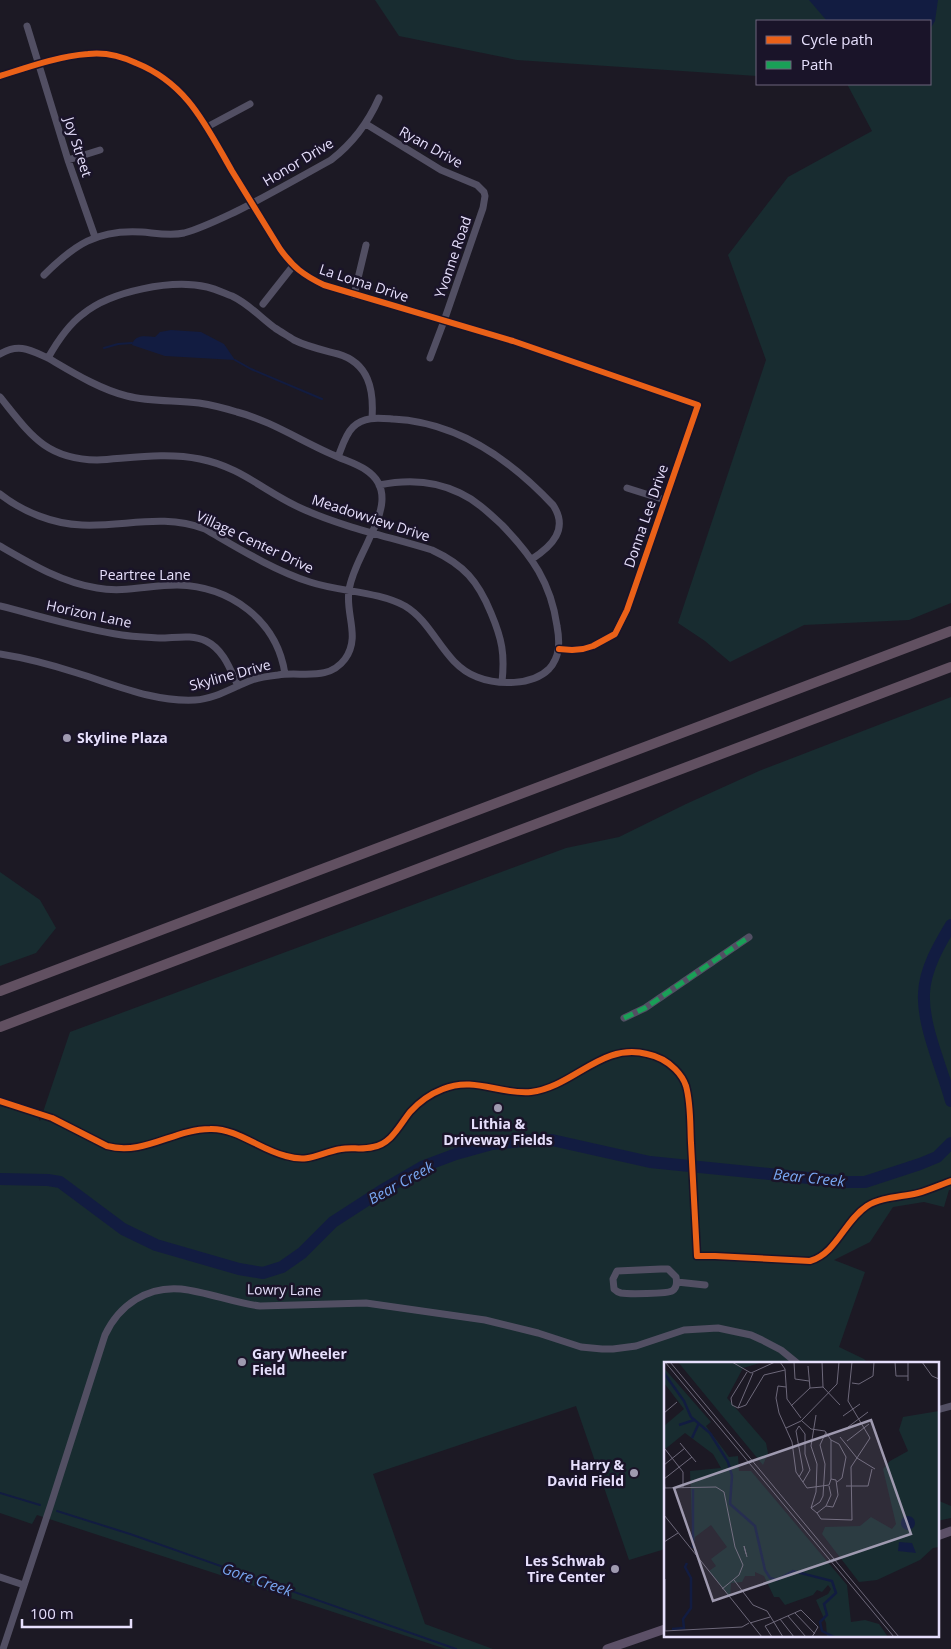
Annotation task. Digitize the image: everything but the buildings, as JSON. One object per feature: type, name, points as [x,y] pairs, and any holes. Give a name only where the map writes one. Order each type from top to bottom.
[{"type":"highway","points":[[0,991],[951,631]]},
{"type":"highway","points":[[0,1027],[951,667]]},
{"type":"main road","points":[[938,1536],[951,1532]]},
{"type":"main road","points":[[607,1649],[664,1629]]},
{"type":"street","name":"Joy Street","points":[[27,26],[68,160],[96,237]]},
{"type":"street","name":"La Loma Drive","points":[[0,76],[39,64],[90,53],[111,55],[133,61],[153,70],[173,84],[194,107],[280,248],[293,266],[302,274],[324,285],[512,341],[698,406]]},
{"type":"street","name":"Honor Drive","points":[[44,275],[71,250],[83,242],[96,237],[116,232],[183,233],[210,224],[252,204],[332,160],[366,124],[379,98]]},
{"type":"street","points":[[206,127],[250,104]]},
{"type":"street","name":"Ryan Drive","points":[[366,124],[441,170],[477,185],[484,192]]},
{"type":"street","points":[[68,160],[100,150]]},
{"type":"street","name":"Yvonne Road","points":[[430,358],[483,208],[484,192]]},
{"type":"street","points":[[354,295],[366,245]]},
{"type":"street","points":[[263,304],[293,266]]},
{"type":"street","points":[[48,358],[61,336],[76,320],[98,304],[117,296],[147,288],[209,287],[250,306],[275,328],[297,341],[349,358],[359,366],[367,377],[370,386],[373,400],[372,418]]},
{"type":"street","points":[[0,354],[8,350],[21,348],[48,358],[109,390],[127,396],[146,400],[199,403],[240,412],[367,471],[380,486],[406,481],[426,482],[447,487],[461,493],[488,511],[532,559],[546,586],[554,610],[559,649]]},
{"type":"street","name":"Meadowview Drive","points":[[0,397],[33,437],[44,446],[65,456],[87,460],[172,456],[210,461],[238,471],[304,510],[334,521],[432,550],[453,561],[472,578],[482,592],[501,636],[502,682]]},
{"type":"street","name":"Donna Lee Drive","points":[[559,649],[584,649],[614,634],[627,610],[698,406]]},
{"type":"street","points":[[338,457],[353,426],[372,418],[418,421],[477,443],[509,464],[541,492],[556,510],[559,528],[552,544],[532,559]]},
{"type":"street","name":"Skyline Drive","points":[[0,654],[49,665],[147,696],[167,699],[197,700],[253,680],[284,674],[318,675],[334,669],[345,659],[351,647],[352,636],[347,606],[349,591],[353,574],[382,508],[380,486]]},
{"type":"street","points":[[627,488],[665,500]]},
{"type":"street","name":"Village Center Drive","points":[[0,494],[18,507],[44,518],[70,524],[83,526],[158,521],[191,524],[205,529],[292,576],[327,587],[382,598],[403,606],[417,615],[459,667],[476,677],[502,682],[521,681],[540,675],[549,669],[556,659],[559,649]]},
{"type":"street","name":"Peartree Lane","points":[[0,546],[46,572],[82,585],[126,590],[177,585],[223,594],[245,607],[266,628],[282,658],[284,674]]},
{"type":"street","name":"Horizon Lane","points":[[0,606],[107,632],[143,637],[188,637],[201,639],[212,644],[221,652],[238,686]]},
{"type":"street","points":[[624,1018],[646,1008],[750,937]]},
{"type":"street","points":[[668,1269],[673,1272],[677,1282],[672,1291],[664,1293],[621,1293],[614,1289],[613,1279],[616,1273],[620,1271],[668,1269]]},
{"type":"street","points":[[677,1282],[705,1285]]},
{"type":"street","name":"Lowry Lane","points":[[3,1649],[104,1335],[119,1312],[132,1301],[151,1292],[163,1289],[183,1289],[260,1306],[366,1303],[498,1323],[538,1333],[580,1347],[602,1350],[636,1346],[684,1330],[718,1328],[751,1335],[781,1350],[796,1362]]},
{"type":"street","points":[[938,1410],[951,1406]]},
{"type":"street","points":[[0,1576],[24,1585]]},
{"type":"green space","points":[[375,0],[951,0],[951,603],[909,620],[804,625],[730,662],[705,641],[678,623],[766,360],[728,255],[788,177],[872,131],[848,85],[931,85],[931,20],[756,20],[756,76],[517,60],[399,36]]},
{"type":"green space","name":"Lithia & Driveway Fields","points":[[951,697],[951,1190],[949,1190],[944,1207],[924,1202],[893,1207],[870,1242],[834,1260],[865,1272],[839,1347],[867,1362],[664,1362],[664,1549],[629,1560],[576,1406],[373,1474],[425,1624],[493,1649],[446,1649],[37,1515],[32,1524],[0,1513],[0,1106],[37,1116],[40,1121],[70,1032],[566,848],[619,837],[759,771]]},
{"type":"green space","points":[[0,872],[40,900],[56,928],[36,953],[0,966]]},
{"type":"green space","points":[[938,1500],[951,1506],[951,1518],[938,1521]]},
{"type":"water","points":[[809,0],[938,0],[935,21],[931,27],[931,20],[826,20]]},
{"type":"water","points":[[171,330],[201,332],[224,344],[235,360],[165,356],[132,345],[133,341],[138,337],[155,337],[160,332]]},
{"type":"waterway","points":[[104,348],[132,343]]},
{"type":"waterway","points":[[235,360],[251,369],[322,399]]},
{"type":"waterway","name":"Bear Creek","points":[[951,925],[937,949],[930,966],[924,993],[929,1033],[951,1101]]},
{"type":"waterway","name":"Bear Creek","points":[[0,1179],[60,1182],[123,1229],[156,1245],[239,1269],[263,1273],[282,1267],[302,1253],[333,1222],[424,1166],[456,1154],[492,1144],[552,1140],[650,1162],[848,1182],[865,1182],[937,1157],[951,1143]]},
{"type":"waterway","name":"Gore Creek","points":[[0,1493],[40,1505]]},
{"type":"waterway","name":"Gore Creek","points":[[57,1511],[130,1534],[456,1649]]},
{"type":"marked path","points":[[624,1018],[645,1008],[749,937]]},
{"type":"cycle path","points":[[0,76],[55,59],[77,55],[113,55],[136,63],[169,82],[194,108],[280,249],[294,266],[310,278],[324,285],[513,341],[698,405],[627,610],[615,634],[593,646],[583,649],[559,649]]},
{"type":"cycle path","points":[[0,1101],[52,1118],[107,1146],[134,1148],[184,1133],[210,1129],[230,1132],[286,1156],[308,1158],[341,1149],[373,1147],[385,1142],[394,1134],[417,1105],[443,1089],[465,1084],[509,1091],[531,1092],[561,1082],[602,1059],[616,1054],[631,1052],[651,1055],[666,1062],[679,1073],[686,1086],[690,1114],[697,1256],[810,1261],[827,1251],[859,1212],[867,1206],[885,1199],[922,1192],[951,1181]]},
{"type":"place","name":"Skyline Plaza","points":[[67,738]]},
{"type":"place","name":"Lithia & Driveway Fields","points":[[498,1108]]},
{"type":"place","name":"Gary Wheeler Field","points":[[242,1362]]},
{"type":"place","name":"Harry & David Field","points":[[634,1473]]},
{"type":"place","name":"Les Schwab Tire Center","points":[[615,1569]]}]
